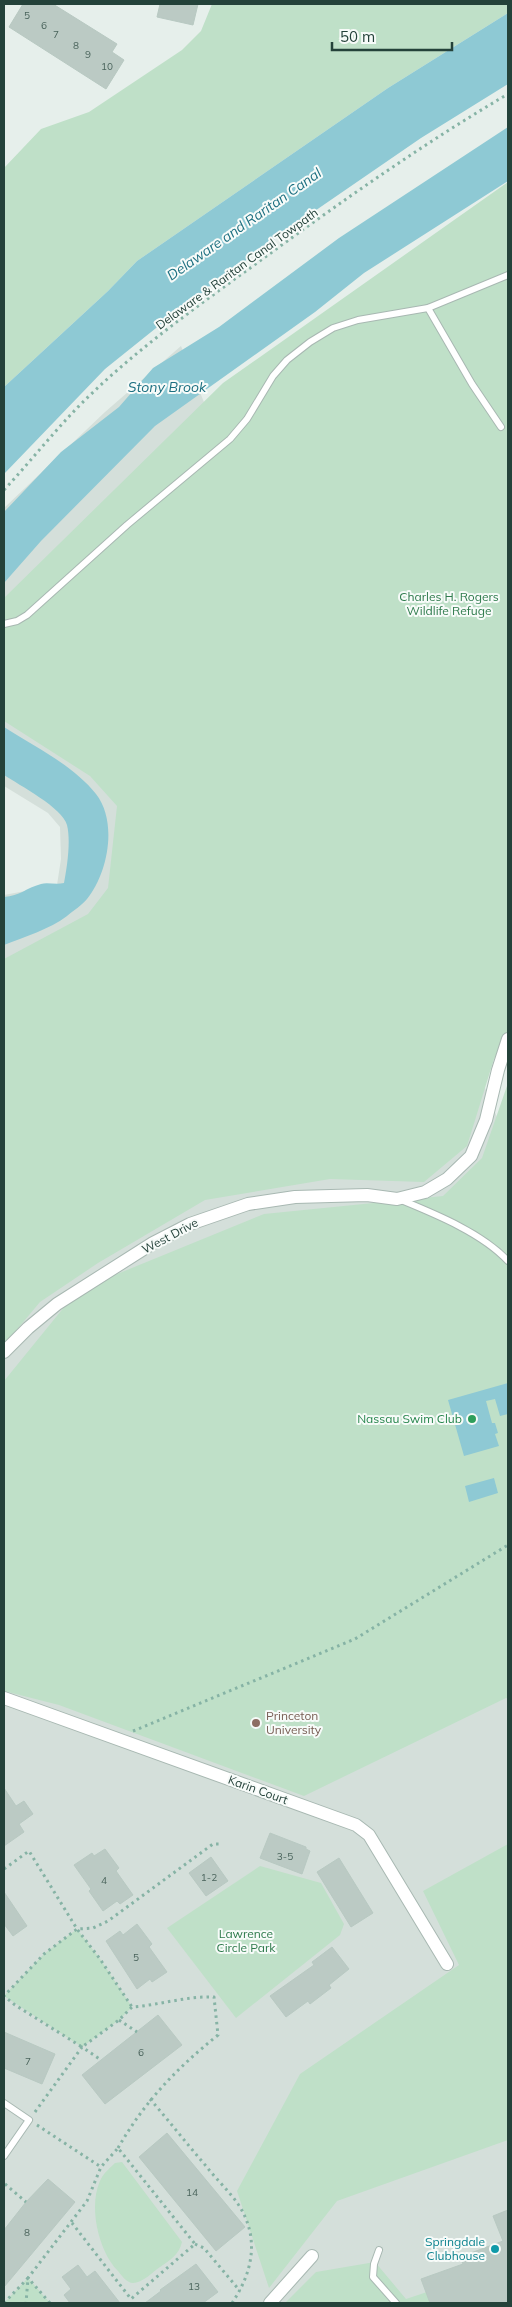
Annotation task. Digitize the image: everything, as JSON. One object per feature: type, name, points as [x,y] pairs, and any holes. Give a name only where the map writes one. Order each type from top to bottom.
[{"type":"street","name":"West Drive","points":[[4,1352],[28,1328],[78,1290],[153,1243],[190,1224],[248,1204],[295,1197],[367,1195],[397,1199],[425,1192],[447,1179],[471,1156],[486,1120],[498,1070],[508,1039]]},
{"type":"street","name":"Karin Court","points":[[4,1698],[356,1825],[369,1835],[447,1964]]},
{"type":"street","points":[[270,2303],[312,2256]]},
{"type":"lane","points":[[4,624],[17,621],[27,615],[126,524],[230,439],[247,419],[273,376],[287,360],[310,342],[334,328],[358,320],[428,308],[508,275]]},
{"type":"lane","points":[[428,308],[501,427]]},
{"type":"lane","name":"West Drive","points":[[397,1199],[430,1212],[486,1242],[508,1261]]},
{"type":"lane","points":[[4,2103],[29,2120],[4,2156]]},
{"type":"lane","points":[[379,2250],[374,2264],[373,2277],[396,2303]]},
{"type":"path","name":"Delaware & Raritan Canal Towpath","points":[[4,490],[78,408],[131,360],[184,317],[303,230],[467,118],[508,94]]},
{"type":"path","points":[[115,1738],[355,1639],[508,1545]]},
{"type":"path","points":[[101,2060],[4,1996],[44,1954],[77,1929],[93,1928],[108,1920],[214,1844],[222,1844]]},
{"type":"path","points":[[4,1869],[29,1851],[77,1929],[100,1959],[132,2007]]},
{"type":"path","points":[[4,2303],[28,2278],[72,2223],[87,2201],[101,2168],[118,2148],[150,2099],[197,2052],[218,2035],[214,1997],[167,2000],[146,2006],[132,2007],[119,2020],[82,2047],[29,2120],[101,2168]]},
{"type":"path","points":[[119,2020],[136,2032]]},
{"type":"path","points":[[150,2099],[238,2204],[249,2227],[253,2246],[251,2265],[240,2291],[232,2303]]},
{"type":"path","points":[[118,2148],[195,2244],[204,2248],[240,2291]]},
{"type":"path","points":[[5,2184],[26,2202]]},
{"type":"path","points":[[72,2223],[131,2301],[195,2244]]},
{"type":"path","points":[[26,2303],[28,2278]]},
{"type":"path","points":[[28,2278],[50,2303]]},
{"type":"shaded area","name":"Princeton University","points":[[181,346],[508,1144],[508,2303],[4,2303],[4,895],[57,885],[61,859],[60,827],[48,813],[4,786],[4,508],[105,412]]},
{"type":"green space","points":[[212,4],[508,4],[508,13],[388,88],[137,261],[108,291],[4,387],[4,168],[41,129],[89,112],[182,50],[201,31]]},
{"type":"green space","name":"Charles H. Rogers Wildlife Refuge","points":[[508,182],[508,1032],[494,1059],[467,1146],[424,1182],[330,1179],[205,1200],[98,1263],[40,1302],[4,1345],[4,959],[88,914],[108,888],[117,806],[90,776],[4,721],[4,598],[223,383]]},
{"type":"green space","points":[[508,1083],[508,1699],[506,1698],[304,1796],[59,1705],[4,1691],[4,1381],[78,1290],[264,1214],[443,1196],[482,1158]]},
{"type":"green space","points":[[508,1844],[508,2140],[337,2201],[269,2288],[237,2191],[300,2074],[459,1965],[423,1891]]},
{"type":"green space","name":"Lawrence Circle Park","points":[[260,1866],[321,1883],[344,1924],[340,1935],[236,2018],[167,1928]]},
{"type":"green space","points":[[77,1929],[100,1959],[132,2007],[119,2020],[82,2047],[4,1996],[44,1954]]},
{"type":"green space","points":[[122,2162],[182,2242],[179,2250],[171,2259],[136,2283],[129,2282],[123,2277],[105,2252],[100,2239],[95,2213],[95,2200],[102,2177],[115,2163]]},
{"type":"green space","points":[[375,2262],[406,2299],[508,2265],[508,2303],[285,2303],[316,2272]]},
{"type":"green space","points":[[28,2278],[50,2303],[4,2303]]},
{"type":"water","name":"Delaware and Raritan Canal","points":[[508,13],[508,84],[421,138],[290,228],[181,308],[105,369],[4,474],[4,387],[108,291],[137,261],[388,88]]},
{"type":"water","name":"Stony Brook","points":[[508,127],[508,181],[364,273],[315,312],[155,426],[41,541],[4,583],[4,512],[61,452],[119,407],[153,368],[219,327],[339,238]]},
{"type":"water","points":[[4,727],[65,765],[96,794],[103,805],[107,819],[108,847],[100,876],[85,901],[53,925],[4,945],[4,897],[41,884],[64,883],[69,839],[67,825],[58,811],[40,797],[4,775]]},
{"type":"water","name":"Nassau Swim Club","points":[[508,1383],[508,1414],[500,1416],[495,1399],[486,1401],[492,1423],[495,1423],[498,1433],[495,1434],[499,1446],[464,1456],[448,1400]]},
{"type":"water","points":[[494,1478],[498,1493],[469,1502],[465,1486]]},
{"type":"building","points":[[23,4],[53,4],[117,44],[112,52],[124,60],[106,89],[9,27]]},
{"type":"building","points":[[160,4],[198,4],[193,25],[157,17]]},
{"type":"building","points":[[4,1788],[16,1806],[24,1801],[33,1814],[19,1824],[24,1832],[4,1846]]},
{"type":"building","points":[[270,1833],[306,1847],[310,1851],[302,1874],[260,1858]]},
{"type":"building","points":[[105,1849],[119,1868],[116,1871],[133,1895],[120,1904],[117,1901],[103,1911],[89,1891],[91,1889],[74,1865],[92,1853],[94,1856]]},
{"type":"building","points":[[211,1857],[228,1881],[206,1896],[189,1873]]},
{"type":"building","points":[[339,1858],[373,1913],[351,1927],[317,1872]]},
{"type":"building","points":[[4,1892],[27,1926],[13,1936],[4,1924]]},
{"type":"building","points":[[137,1924],[152,1944],[149,1947],[167,1972],[152,1982],[150,1979],[137,1989],[106,1941],[120,1931],[123,1935]]},
{"type":"building","points":[[332,1947],[349,1969],[329,1985],[331,1988],[310,2004],[308,2001],[286,2017],[270,1996],[314,1965],[312,1962]]},
{"type":"building","points":[[158,2015],[182,2045],[105,2104],[82,2075]]},
{"type":"building","points":[[4,2032],[55,2054],[42,2084],[4,2068]]},
{"type":"building","points":[[167,2133],[245,2227],[216,2251],[139,2157]]},
{"type":"building","points":[[48,2179],[75,2202],[4,2287],[4,2230],[26,2202]]},
{"type":"building","name":"Springdale Clubhouse","points":[[508,2210],[508,2303],[430,2303],[421,2279],[463,2264],[460,2257],[503,2241],[493,2216]]},
{"type":"building","points":[[196,2264],[218,2292],[203,2303],[145,2303],[160,2290]]},
{"type":"building","points":[[78,2265],[87,2277],[95,2271],[120,2303],[70,2303],[64,2295],[71,2289],[62,2277]]},
{"type":"place","name":"Nassau Swim Club","points":[[472,1419]]},
{"type":"place","name":"Princeton University","points":[[256,1723]]},
{"type":"place","name":"Springdale Clubhouse","points":[[495,2249]]}]
